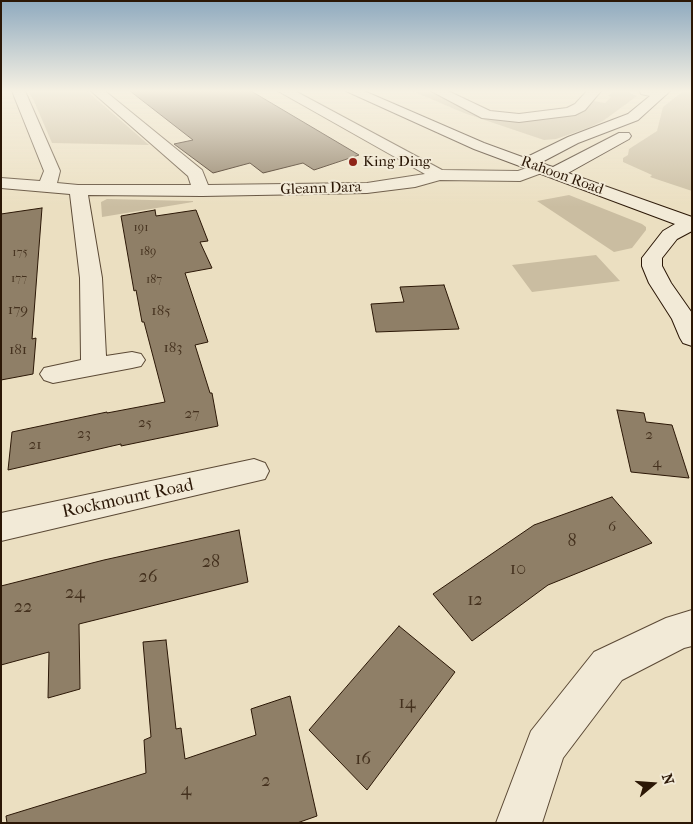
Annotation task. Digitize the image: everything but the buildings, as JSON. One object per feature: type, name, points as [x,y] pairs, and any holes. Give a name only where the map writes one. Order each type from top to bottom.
[{"type":"street","points":[[34,129],[52,171],[47,187]]},
{"type":"street","points":[[142,129],[196,174],[202,191]]},
{"type":"street","name":"Gleann Dara","points":[[353,129],[439,176]]},
{"type":"street","name":"Rahoon Road","points":[[440,129],[479,146],[540,161],[691,223]]},
{"type":"street","points":[[540,161],[572,140],[600,129]]},
{"type":"street","points":[[540,161],[575,163],[630,132],[631,129]]},
{"type":"street","name":"Gleann Dara","points":[[1,183],[78,190],[202,191],[367,188],[415,182],[439,176],[520,176],[540,161]]},
{"type":"street","name":"Rahoon Road","points":[[575,163],[593,169]]},
{"type":"street","points":[[78,190],[91,278],[94,366]]},
{"type":"street","name":"Rahoon Road","points":[[691,223],[670,235],[652,258],[652,266],[660,283],[684,319],[692,338]]},
{"type":"street","points":[[53,374],[132,360]]},
{"type":"street","name":"Rockmount Road","points":[[1,527],[254,472]]},
{"type":"street","points":[[519,823],[546,746],[608,666],[679,632],[692,628]]},
{"type":"shaded area","points":[[46,129],[131,129],[149,145],[52,143]]},
{"type":"shaded area","points":[[513,129],[584,129],[556,139],[544,140]]},
{"type":"shaded area","points":[[657,129],[692,129],[692,191],[650,177],[652,175],[623,162],[623,158],[628,155],[629,149]]},
{"type":"shaded area","points":[[569,195],[642,224],[646,227],[646,230],[632,248],[614,252],[537,201]]},
{"type":"shaded area","points":[[107,199],[193,202],[102,217],[101,202]]},
{"type":"shaded area","points":[[596,255],[620,281],[532,292],[512,265]]},
{"type":"place","name":"King Ding","points":[[353,162]]}]
